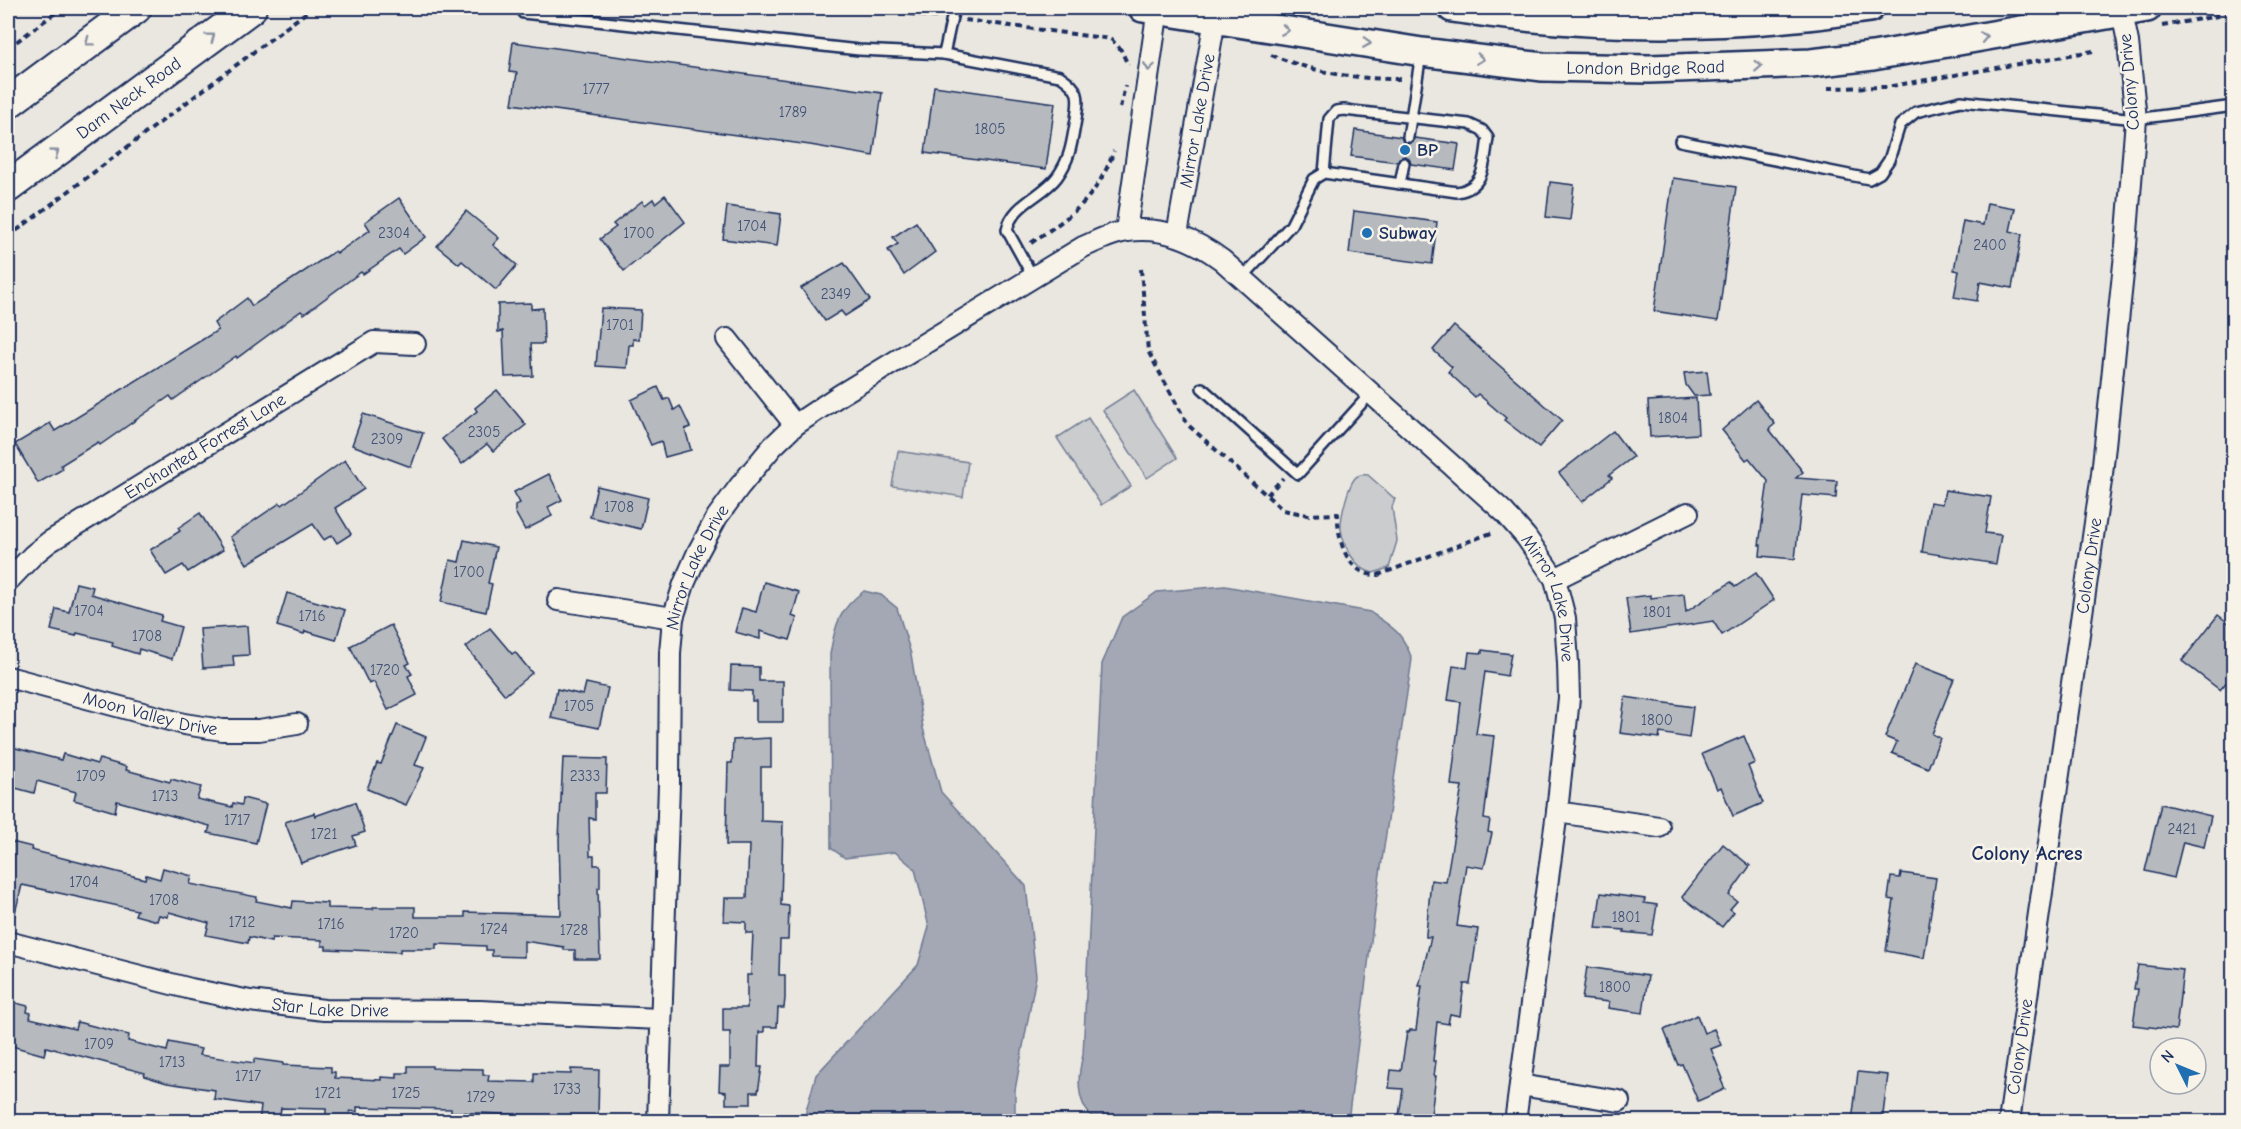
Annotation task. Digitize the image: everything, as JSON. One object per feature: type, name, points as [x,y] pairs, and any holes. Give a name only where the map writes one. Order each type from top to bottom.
[{"type":"main road","points":[[8,103],[136,8]]},
{"type":"main road","name":"Dam Neck Road","points":[[8,188],[251,8]]},
{"type":"main road","name":"London Bridge Road","points":[[1153,8],[1216,13],[1422,52],[1543,67],[1648,69],[1811,63],[1873,57],[2138,13]]},
{"type":"main road","points":[[1452,8],[1562,20],[1647,23],[1730,22],[1814,16],[1870,8]]},
{"type":"street","points":[[1126,231],[1153,8]]},
{"type":"street","name":"Mirror Lake Drive","points":[[1178,235],[1216,13]]},
{"type":"street","name":"Colony Drive","points":[[2009,1122],[2102,474],[2126,245],[2136,119],[2128,42],[2138,13]]},
{"type":"street","name":"Mirror Lake Drive","points":[[658,1122],[669,784],[670,653],[673,618],[684,584],[717,517],[773,446],[795,425],[840,395],[1083,247],[1126,231],[1151,230],[1178,235],[1203,245],[1242,278],[1504,512],[1526,537],[1555,579],[1565,618],[1569,698],[1557,812],[1515,1122]]},
{"type":"street","points":[[727,339],[795,425]]},
{"type":"street","name":"Enchanted Forrest Lane","points":[[8,581],[49,542],[374,342],[415,344]]},
{"type":"street","points":[[1555,579],[1688,513]]},
{"type":"street","points":[[558,600],[673,618]]},
{"type":"street","name":"Moon Valley Drive","points":[[8,677],[184,724],[222,730],[259,730],[297,724]]},
{"type":"street","points":[[1557,812],[1659,827]]},
{"type":"street","name":"Star Lake Drive","points":[[8,942],[191,989],[250,1001],[324,1010],[480,1011],[660,1019]]},
{"type":"street","points":[[1520,1085],[1619,1101]]},
{"type":"lane","points":[[944,54],[954,8]]},
{"type":"lane","points":[[523,13],[859,50],[944,54],[1060,76],[1074,86],[1079,99],[1069,156],[1056,179],[1019,208],[1008,224],[1007,230],[1033,278]]},
{"type":"lane","points":[[1408,137],[1422,52]]},
{"type":"lane","points":[[1680,141],[1869,179],[1880,173],[1889,160],[1900,124],[1916,112],[1934,106],[1961,101],[2136,119],[2234,106]]},
{"type":"lane","points":[[1242,278],[1291,225],[1314,179],[1324,172],[1457,192],[1468,191],[1476,184],[1482,172],[1488,138],[1482,130],[1468,124],[1336,111],[1329,119],[1324,172]]},
{"type":"lane","points":[[1401,184],[1404,163]]},
{"type":"lane","points":[[1202,387],[1298,474],[1371,393]]},
{"type":"path","points":[[8,48],[62,8]]},
{"type":"path","points":[[8,237],[312,8]]},
{"type":"path","points":[[2138,13],[2234,13]]},
{"type":"path","points":[[1141,269],[1148,351],[1183,418],[1283,510],[1308,515],[1338,514],[1337,531],[1348,561],[1367,575],[1378,575],[1496,532]]},
{"type":"path","points":[[1267,495],[1292,468]]},
{"type":"shaded area","points":[[1134,390],[1177,458],[1147,478],[1103,410]]},
{"type":"shaded area","points":[[1088,418],[1131,486],[1101,505],[1057,438]]},
{"type":"shaded area","points":[[898,451],[968,462],[963,497],[892,486]]},
{"type":"shaded area","points":[[1368,475],[1395,499],[1392,507],[1397,541],[1389,568],[1373,573],[1361,567],[1351,556],[1344,543],[1341,529],[1351,484],[1358,476]]},
{"type":"shaded area","points":[[1225,586],[1370,612],[1401,636],[1412,659],[1377,894],[1348,1121],[1097,1121],[1090,1115],[1081,1099],[1079,1082],[1083,1055],[1102,664],[1122,617],[1157,592]]},
{"type":"shaded area","points":[[864,591],[881,595],[897,608],[911,654],[923,728],[941,792],[1026,886],[1036,976],[1015,1090],[1015,1121],[806,1121],[806,1111],[816,1075],[918,965],[929,927],[915,869],[895,852],[845,858],[831,848],[830,654],[840,618],[849,604]]},
{"type":"building","points":[[513,42],[882,93],[873,156],[810,145],[512,104],[517,73],[509,72]]},
{"type":"building","points":[[934,86],[1055,103],[1046,169],[925,153]]},
{"type":"building","name":"BP","points":[[1355,130],[1401,137],[1403,142],[1408,144],[1415,138],[1459,144],[1455,170],[1411,164],[1409,158],[1405,156],[1399,158],[1397,162],[1351,156]]},
{"type":"building","points":[[1673,178],[1736,187],[1718,321],[1654,311]]},
{"type":"building","points":[[1550,182],[1574,185],[1570,220],[1546,217]]},
{"type":"building","points":[[665,195],[685,222],[624,271],[600,239],[616,227],[613,224],[642,201],[645,205],[653,199],[655,203]]},
{"type":"building","points":[[399,198],[426,237],[403,254],[399,249],[363,274],[361,272],[304,314],[301,311],[237,358],[236,356],[173,400],[170,396],[100,445],[98,442],[61,465],[63,469],[38,483],[15,444],[50,423],[55,431],[218,330],[214,323],[247,298],[252,306],[370,230],[365,222]]},
{"type":"building","points":[[1987,203],[2015,208],[2010,231],[2022,234],[2012,288],[1980,282],[1977,301],[1954,297],[1959,271],[1954,270],[1963,221],[1983,225]]},
{"type":"building","points":[[727,206],[781,214],[777,246],[723,239]]},
{"type":"building","points":[[466,211],[499,238],[493,245],[517,265],[496,290],[462,261],[459,264],[437,246]]},
{"type":"building","points":[[1354,211],[1437,222],[1432,264],[1349,253]]},
{"type":"building","points":[[916,222],[935,252],[904,275],[888,250],[898,244],[893,237]]},
{"type":"building","points":[[844,263],[870,300],[845,316],[841,311],[825,321],[801,288]]},
{"type":"building","points":[[531,303],[531,309],[543,308],[544,344],[531,344],[533,376],[505,377],[503,331],[498,332],[498,304]]},
{"type":"building","points":[[601,308],[641,310],[639,340],[633,339],[633,345],[629,345],[627,368],[596,366]]},
{"type":"building","points":[[1454,326],[1562,420],[1539,447],[1504,420],[1506,418],[1478,394],[1475,397],[1448,372],[1452,367],[1433,350]]},
{"type":"building","points":[[1707,371],[1710,395],[1694,396],[1686,385],[1684,373]]},
{"type":"building","points":[[658,387],[664,400],[669,398],[674,410],[680,406],[690,427],[685,429],[691,450],[665,457],[661,441],[651,445],[631,400]]},
{"type":"building","points":[[497,390],[526,425],[493,451],[487,444],[462,464],[442,439],[477,411],[475,408]]},
{"type":"building","points":[[1696,398],[1698,434],[1650,437],[1648,401]]},
{"type":"building","points":[[1756,400],[1775,424],[1769,429],[1803,472],[1796,478],[1837,481],[1836,498],[1802,495],[1795,559],[1760,556],[1761,545],[1759,545],[1768,481],[1749,458],[1746,460],[1722,430]]},
{"type":"building","points":[[363,414],[423,433],[411,467],[352,445]]},
{"type":"building","points":[[1613,431],[1633,457],[1609,475],[1612,478],[1582,502],[1559,473]]},
{"type":"building","points":[[345,460],[364,489],[335,508],[351,534],[337,543],[332,535],[324,540],[313,524],[247,564],[230,537],[280,503],[282,505]]},
{"type":"building","points":[[549,474],[562,500],[548,507],[552,516],[525,530],[515,512],[515,505],[520,503],[514,492]]},
{"type":"building","points":[[597,486],[648,498],[641,529],[590,517]]},
{"type":"building","points":[[1945,490],[1991,497],[1985,533],[2001,535],[1996,564],[1922,552],[1930,502],[1942,504]]},
{"type":"building","points":[[200,513],[223,550],[188,572],[183,565],[166,575],[150,550],[180,531],[178,528]]},
{"type":"building","points":[[464,540],[496,547],[488,583],[492,584],[486,612],[441,602],[450,560],[459,562]]},
{"type":"building","points":[[1756,573],[1774,600],[1722,635],[1713,621],[1631,634],[1626,598],[1684,594],[1686,612],[1731,582],[1735,587]]},
{"type":"building","points":[[764,582],[799,592],[792,616],[797,618],[790,640],[760,631],[760,639],[735,632],[742,608],[756,612]]},
{"type":"building","points":[[76,583],[93,587],[91,594],[162,615],[160,621],[181,627],[172,659],[139,649],[138,654],[112,646],[113,642],[77,633],[76,636],[51,630],[56,609],[69,612]]},
{"type":"building","points":[[287,593],[345,610],[336,640],[277,626]]},
{"type":"building","points":[[2218,615],[2234,627],[2234,673],[2220,690],[2182,661]]},
{"type":"building","points":[[391,625],[410,663],[406,665],[412,674],[408,676],[417,695],[388,710],[374,682],[369,684],[350,646]]},
{"type":"building","points":[[247,626],[249,655],[233,656],[234,666],[203,668],[200,629]]},
{"type":"building","points":[[490,628],[512,654],[515,652],[532,673],[505,695],[466,647]]},
{"type":"building","points":[[1482,650],[1511,654],[1507,676],[1485,672],[1476,734],[1494,736],[1484,819],[1490,820],[1488,832],[1492,833],[1484,868],[1466,865],[1457,926],[1478,929],[1470,984],[1464,984],[1460,1016],[1450,1014],[1448,1024],[1437,1022],[1433,1061],[1436,1061],[1434,1076],[1436,1076],[1430,1122],[1398,1122],[1403,1089],[1389,1088],[1391,1070],[1401,1071],[1407,1032],[1416,1030],[1422,986],[1419,986],[1431,937],[1426,937],[1426,934],[1431,880],[1446,882],[1462,786],[1451,785],[1461,702],[1448,700],[1453,666],[1467,668],[1469,652],[1482,653]]},
{"type":"building","points":[[1915,664],[1954,679],[1932,734],[1940,738],[1928,768],[1892,753],[1897,742],[1885,737]]},
{"type":"building","points":[[731,666],[759,667],[759,681],[783,681],[783,722],[756,722],[756,701],[752,701],[752,691],[730,690]]},
{"type":"building","points":[[586,683],[608,688],[599,728],[551,718],[557,689],[583,695]]},
{"type":"building","points":[[1625,697],[1693,707],[1689,738],[1660,733],[1659,738],[1620,733]]},
{"type":"building","points":[[397,725],[426,737],[415,765],[424,768],[406,805],[367,789],[377,763],[381,764]]},
{"type":"building","points":[[1744,736],[1755,763],[1748,766],[1763,803],[1733,816],[1721,787],[1717,789],[1702,754]]},
{"type":"building","points":[[771,738],[771,767],[761,767],[761,821],[783,822],[781,905],[789,906],[788,940],[780,940],[779,975],[785,975],[784,1008],[778,1008],[777,1027],[764,1027],[764,1032],[759,1032],[758,1067],[762,1067],[758,1092],[751,1092],[751,1104],[726,1104],[726,1092],[719,1091],[720,1067],[730,1067],[730,1032],[723,1032],[723,1008],[747,1008],[747,975],[751,975],[753,933],[746,933],[746,922],[724,921],[725,898],[747,898],[749,845],[726,845],[728,763],[732,763],[733,740]]},
{"type":"building","points":[[8,746],[61,760],[63,754],[97,764],[99,759],[127,767],[126,770],[170,782],[171,779],[201,787],[197,799],[232,807],[233,803],[242,805],[243,798],[266,804],[256,843],[208,833],[210,826],[117,801],[115,812],[74,800],[76,792],[37,781],[34,793],[8,786]]},
{"type":"building","points":[[563,758],[607,759],[606,793],[595,793],[595,819],[589,818],[590,856],[594,856],[594,865],[600,865],[600,888],[598,888],[600,959],[575,959],[575,950],[564,950],[564,947],[524,941],[524,957],[492,956],[492,950],[486,950],[486,946],[436,944],[436,949],[400,949],[400,952],[326,949],[326,946],[322,946],[322,940],[272,938],[271,942],[249,937],[248,943],[206,935],[209,923],[169,912],[168,917],[159,915],[157,921],[135,915],[137,910],[22,885],[14,917],[8,917],[8,841],[32,847],[31,850],[145,879],[146,875],[160,879],[163,868],[192,876],[190,884],[257,897],[256,901],[292,908],[293,901],[327,903],[327,908],[415,907],[415,917],[465,917],[465,912],[561,915],[559,839]]},
{"type":"building","points":[[355,802],[365,832],[353,836],[356,845],[301,863],[285,822],[314,813],[315,816]]},
{"type":"building","points":[[2161,804],[2211,816],[2204,847],[2183,842],[2174,878],[2145,871]]},
{"type":"building","points":[[1723,844],[1750,866],[1729,895],[1737,901],[1730,909],[1734,912],[1722,927],[1682,897]]},
{"type":"building","points":[[1901,873],[1936,878],[1924,958],[1886,951],[1894,900],[1888,899],[1891,877],[1900,878]]},
{"type":"building","points":[[1601,893],[1645,899],[1644,903],[1657,905],[1652,935],[1596,928]]},
{"type":"building","points":[[2138,965],[2183,970],[2176,1030],[2133,1025],[2138,989],[2134,989]]},
{"type":"building","points":[[1587,967],[1648,976],[1643,1013],[1608,1008],[1609,1002],[1582,999]]},
{"type":"building","points":[[8,1001],[28,1006],[27,1012],[31,1013],[30,1018],[75,1029],[77,1022],[129,1035],[128,1041],[167,1051],[169,1042],[201,1049],[199,1055],[254,1063],[254,1059],[283,1063],[283,1065],[331,1067],[331,1072],[335,1072],[335,1078],[381,1080],[381,1077],[397,1078],[397,1073],[408,1073],[408,1066],[432,1066],[432,1068],[483,1069],[483,1075],[489,1075],[488,1081],[534,1082],[534,1073],[571,1074],[571,1069],[599,1070],[598,1116],[357,1107],[357,1112],[350,1111],[349,1122],[326,1122],[326,1109],[281,1108],[279,1122],[259,1122],[261,1106],[214,1099],[215,1090],[167,1083],[144,1076],[145,1073],[46,1047],[44,1055],[8,1045]]},
{"type":"building","points":[[1697,1015],[1704,1033],[1714,1029],[1721,1045],[1711,1049],[1725,1089],[1698,1101],[1682,1064],[1678,1065],[1664,1030]]},
{"type":"building","points":[[1858,1072],[1888,1075],[1882,1122],[1852,1122]]},
{"type":"place","name":"BP","points":[[1405,150]]},
{"type":"place","name":"Subway","points":[[1367,233]]},
{"type":"district","name":"Colony Acres","points":[[2027,853]]}]
